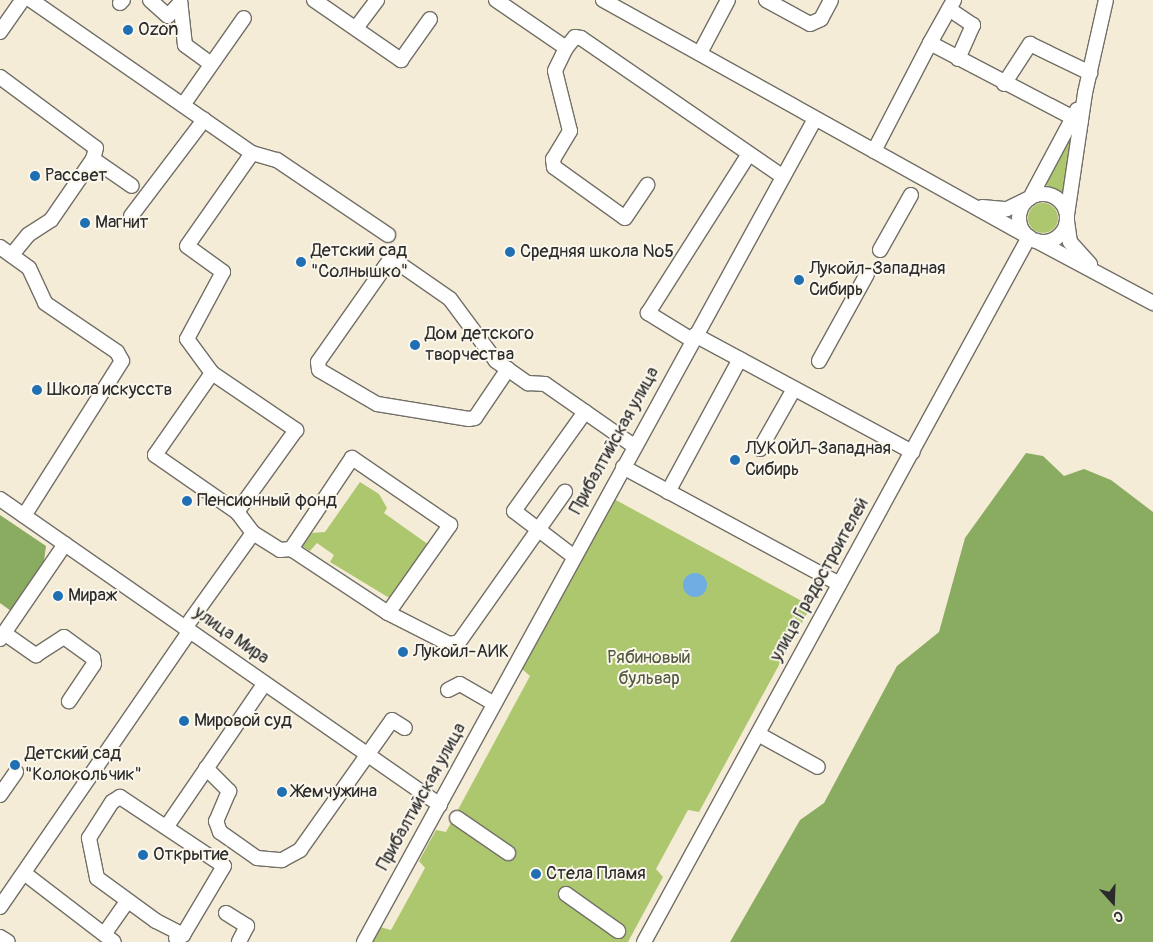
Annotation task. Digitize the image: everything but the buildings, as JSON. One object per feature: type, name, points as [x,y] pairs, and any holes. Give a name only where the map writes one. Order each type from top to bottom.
[{"type":"street","points":[[0,32],[22,0]]},
{"type":"street","points":[[31,0],[252,153],[277,160],[388,235]]},
{"type":"street","points":[[150,0],[167,15],[179,9],[185,44],[211,64]]},
{"type":"street","points":[[314,0],[401,60],[430,19]]},
{"type":"street","points":[[356,28],[376,0]]},
{"type":"street","points":[[496,0],[566,48]]},
{"type":"street","points":[[603,0],[1032,238],[1153,302]]},
{"type":"street","points":[[700,53],[728,0]]},
{"type":"street","points":[[766,0],[787,5],[816,24],[832,0]]},
{"type":"street","points":[[1106,0],[1090,73],[1077,120],[1067,217],[1073,247],[1118,282]]},
{"type":"street","points":[[874,151],[952,5],[973,25],[958,59]]},
{"type":"street","points":[[183,105],[244,18]]},
{"type":"street","points":[[647,184],[625,218],[554,167],[553,159],[570,131],[555,70],[566,48],[576,37],[581,38],[783,177]]},
{"type":"street","points":[[930,43],[1004,84],[1077,120]]},
{"type":"street","points":[[1004,84],[1030,44],[1090,73]]},
{"type":"street","points":[[0,77],[91,141],[96,148],[93,159],[50,220],[6,251],[29,268],[46,303],[116,352],[122,361],[24,516]]},
{"type":"street","name":"Прибалтийская улица","points":[[364,942],[634,446],[816,119]]},
{"type":"street","points":[[131,216],[204,120]]},
{"type":"street","points":[[1032,238],[1019,217],[1077,120]]},
{"type":"street","points":[[237,512],[296,430],[212,373],[187,339],[223,272],[187,246],[252,153]]},
{"type":"street","points":[[749,154],[648,313],[740,359],[912,452]]},
{"type":"street","points":[[93,159],[132,186]]},
{"type":"street","points":[[880,250],[911,195]]},
{"type":"street","points":[[974,206],[1007,209],[1030,198],[1054,196],[1067,217]]},
{"type":"street","points":[[1032,238],[1056,238],[1067,217]]},
{"type":"street","name":"улица Градостроителей","points":[[644,942],[839,584],[1032,238]]},
{"type":"street","points":[[508,370],[475,418],[469,419],[377,404],[319,370],[318,362],[392,258],[450,299],[496,361],[528,383],[545,384],[634,446]]},
{"type":"street","points":[[819,361],[867,274]]},
{"type":"street","points":[[668,492],[740,359]]},
{"type":"street","points":[[212,373],[155,456],[237,512],[253,533],[280,550],[291,549],[388,613],[449,644],[459,642],[564,492]]},
{"type":"street","points":[[760,449],[794,389]]},
{"type":"street","points":[[574,556],[514,511],[585,412]]},
{"type":"street","points":[[291,549],[352,458],[450,525],[388,613]]},
{"type":"street","points":[[623,467],[839,584]]},
{"type":"street","name":"улица Мира","points":[[0,499],[440,805]]},
{"type":"street","points":[[0,907],[253,533]]},
{"type":"street","points":[[65,544],[2,636],[36,655],[64,637],[93,658],[94,664],[69,701]]},
{"type":"street","points":[[167,826],[265,683]]},
{"type":"street","points":[[448,690],[460,684],[494,704]]},
{"type":"street","points":[[206,768],[229,791],[216,821],[220,832],[257,858],[282,860],[300,850],[392,720],[405,728]]},
{"type":"street","points":[[758,734],[818,767]]},
{"type":"street","points":[[0,795],[16,772]]},
{"type":"street","points":[[120,796],[167,826],[224,866],[178,937],[127,902],[97,878],[90,835],[120,796]]},
{"type":"street","points":[[457,818],[508,853]]},
{"type":"street","points":[[24,874],[110,937],[127,902]]},
{"type":"street","points":[[566,894],[618,932]]},
{"type":"street","points":[[226,913],[247,926],[239,942]]},
{"type":"street","points":[[0,937],[8,942]]},
{"type":"green space","points":[[1072,138],[1063,194],[1046,185]]},
{"type":"green space","points":[[1043,203],[1054,207],[1058,218],[1054,229],[1043,233],[1032,229],[1028,218],[1032,207]]},
{"type":"green space","points":[[1026,453],[1043,456],[1064,476],[1084,469],[1111,480],[1153,512],[1153,942],[730,942],[800,820],[824,803],[897,666],[939,632],[965,538]]},
{"type":"green space","points":[[360,482],[379,494],[387,508],[384,513],[429,545],[391,599],[330,562],[334,555],[317,543],[310,551],[302,546],[311,533],[325,532]]},
{"type":"green space","name":"Рябиновый бульвар","points":[[614,499],[811,606],[699,812],[688,810],[656,869],[663,877],[628,942],[372,942],[380,927],[391,930],[425,868],[419,861],[436,830],[446,832],[530,676],[522,669]]},
{"type":"green space","points":[[0,515],[46,546],[44,561],[11,611],[0,603]]},
{"type":"water","points":[[695,573],[704,576],[707,585],[704,594],[695,597],[686,594],[683,585],[686,576]]},
{"type":"place","name":"Ozon","points":[[128,30]]},
{"type":"place","name":"Рассвет","points":[[35,176]]},
{"type":"place","name":"Магнит","points":[[85,223]]},
{"type":"place","name":"Средняя школа №5","points":[[510,252]]},
{"type":"place","name":"Детский сад \"Солнышко\"","points":[[301,262]]},
{"type":"place","name":"Лукойл-Западная Сибирь","points":[[799,280]]},
{"type":"place","name":"Дом детского творчества","points":[[415,345]]},
{"type":"place","name":"Школа искусств","points":[[37,390]]},
{"type":"place","name":"ЛУКОЙЛ-Западная Сибирь","points":[[735,460]]},
{"type":"place","name":"Пенсионный фонд","points":[[187,501]]},
{"type":"place","name":"Мираж","points":[[58,596]]},
{"type":"place","name":"Лукойл-АИК","points":[[403,652]]},
{"type":"place","name":"Мировой суд","points":[[184,721]]},
{"type":"place","name":"Детский сад \"Колокольчик\"","points":[[15,765]]},
{"type":"place","name":"Жемчужина","points":[[282,792]]},
{"type":"place","name":"Открытие","points":[[143,855]]},
{"type":"place","name":"Стела Пламя","points":[[536,874]]}]
